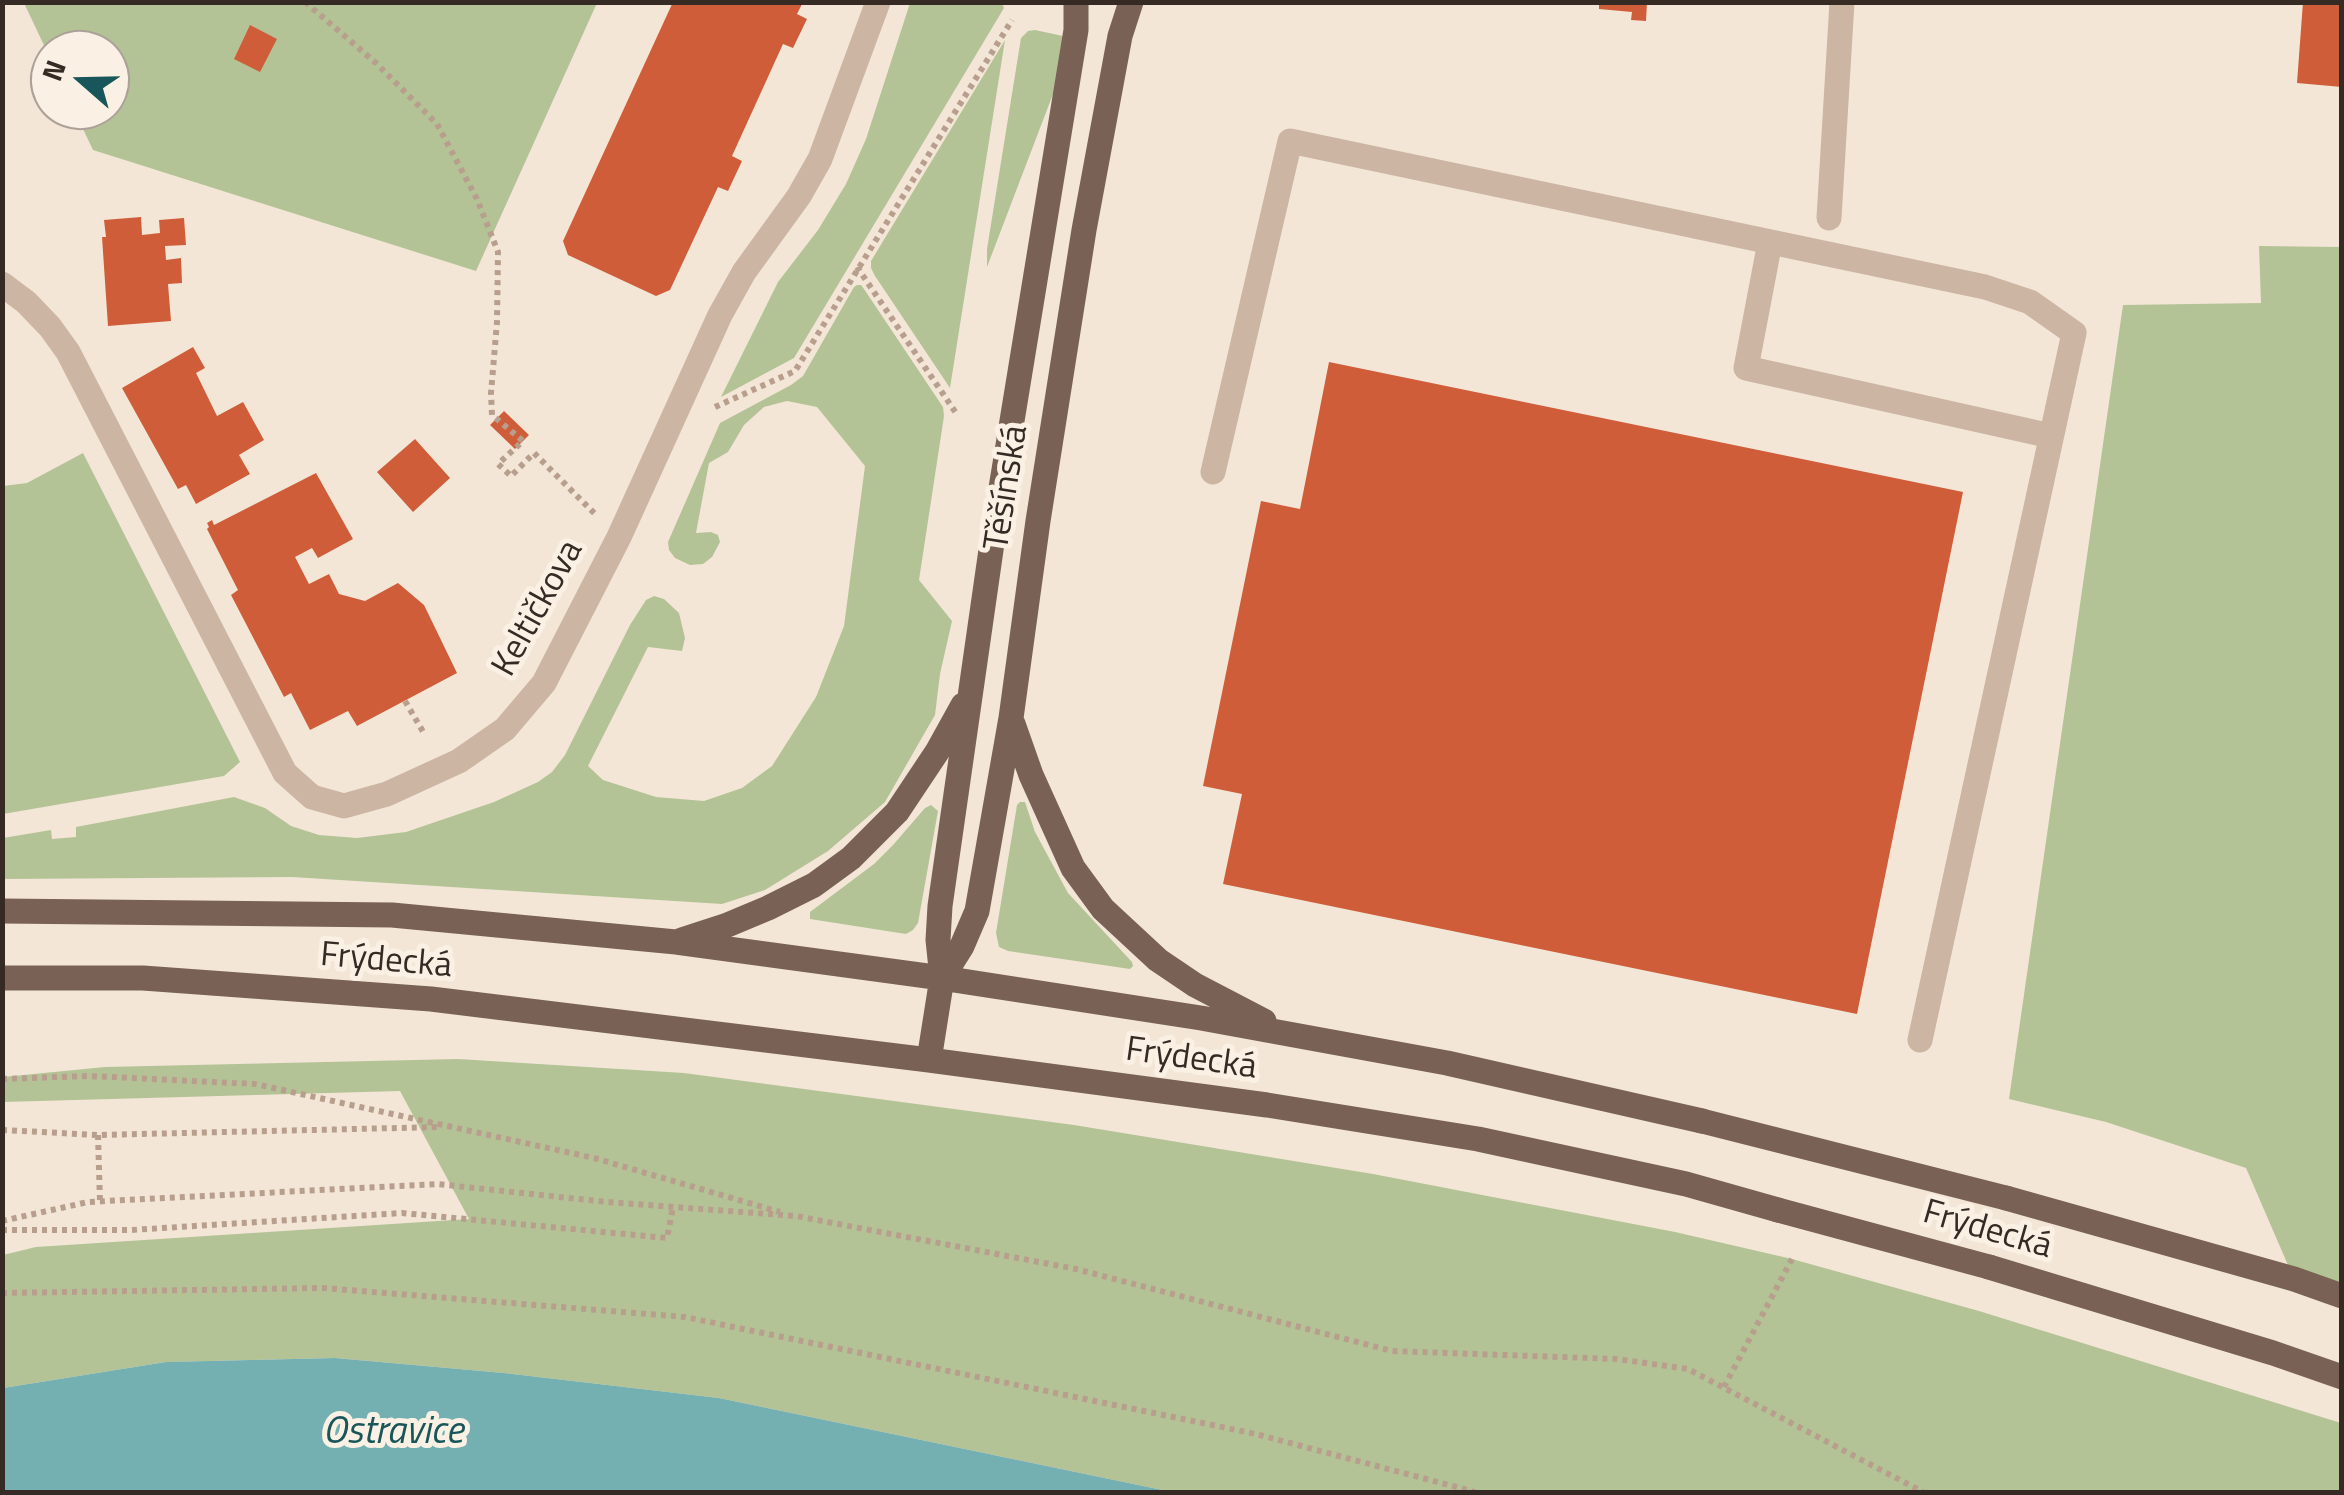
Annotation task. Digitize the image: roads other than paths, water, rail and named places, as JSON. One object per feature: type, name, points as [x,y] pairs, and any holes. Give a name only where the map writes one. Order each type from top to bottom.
[{"type":"main road","name":"Těšínská","points":[[929,1060],[942,978],[940,906],[992,542],[1076,30],[1076,2]]},
{"type":"main road","name":"Těšínská","points":[[942,978],[977,911],[1011,718],[1084,230],[1120,36],[1131,2]]},
{"type":"main road","points":[[676,942],[768,908],[814,885],[850,858],[897,812],[971,692]]},
{"type":"main road","points":[[1011,718],[1072,868],[1102,909],[1158,960],[1196,986],[1291,1034]]},
{"type":"main road","name":"Frýdecká","points":[[2,911],[392,915],[676,942],[942,978],[1291,1034],[1447,1063],[1702,1121],[2006,1198],[2342,1296]]},
{"type":"main road","name":"Frýdecká","points":[[2,978],[143,978],[431,999],[1267,1105],[1478,1139],[1686,1184],[1990,1267],[2342,1377]]},
{"type":"street","name":"Keltičkova","points":[[2,284],[26,302],[68,352],[285,773],[312,796],[344,806],[387,794],[459,761],[505,729],[544,683],[610,556],[728,301],[820,159],[878,2]]},
{"type":"street","points":[[1829,218],[1842,2]]},
{"type":"street","points":[[1213,472],[1290,140],[1986,288],[2030,302],[2053,316],[2074,333],[1920,1040]]},
{"type":"street","points":[[1770,242],[1746,368],[2051,436]]},
{"type":"water","name":"Ostravice","points":[[335,1358],[719,1398],[1172,1492],[3,1492],[3,1388],[166,1362]]}]
